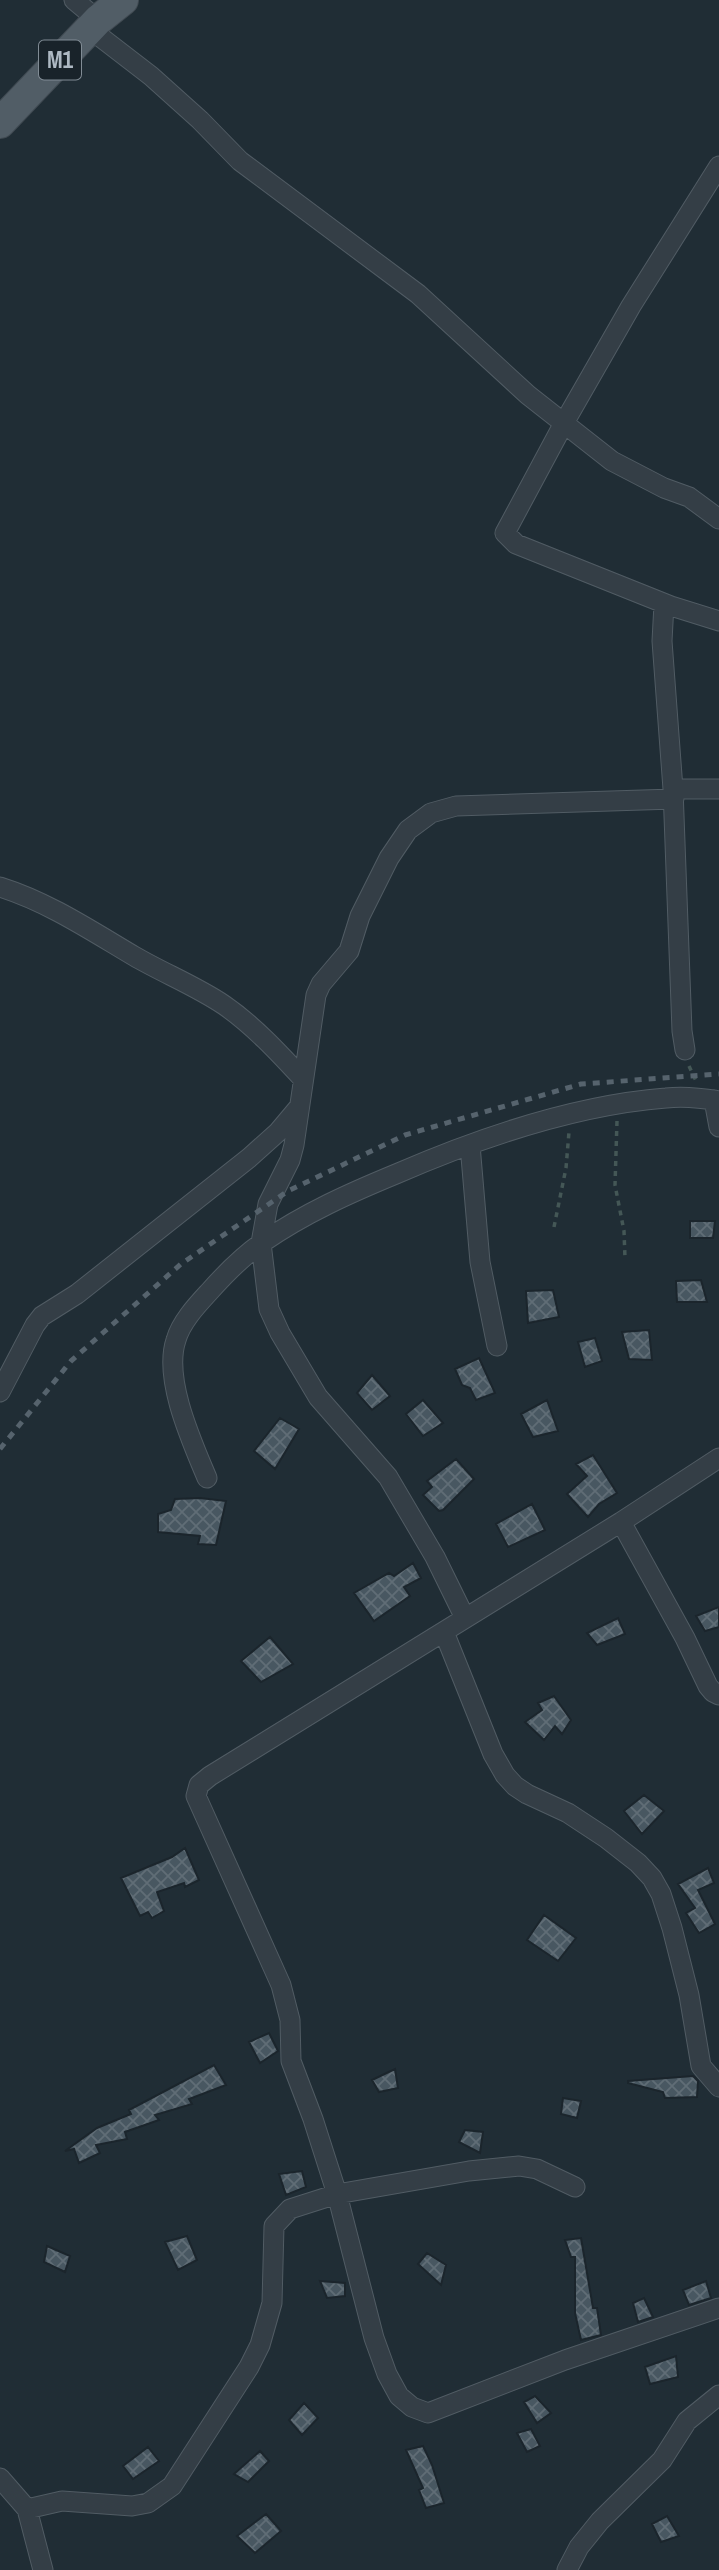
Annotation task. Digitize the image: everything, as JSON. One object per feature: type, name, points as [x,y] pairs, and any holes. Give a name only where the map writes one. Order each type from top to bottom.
[{"type":"main road","name":"M1","points":[[0,123],[94,24],[123,0]]},
{"type":"street","points":[[74,0],[94,24],[201,120],[240,162],[418,294],[528,396],[612,461],[664,488],[689,497],[719,519]]},
{"type":"street","points":[[719,166],[631,306],[505,533],[516,544],[664,604],[719,621]]},
{"type":"street","points":[[664,604],[666,714],[673,794],[681,1031],[685,1050]]},
{"type":"street","points":[[466,1618],[388,1477],[324,1405],[280,1333],[267,1302],[261,1243],[268,1204],[290,1160],[316,995],[321,984],[349,951],[360,916],[389,858],[408,830],[431,813],[456,806],[719,789]]},
{"type":"street","points":[[0,887],[26,895],[57,910],[226,1006],[280,1054],[303,1079]]},
{"type":"street","points":[[207,1478],[181,1407],[173,1367],[174,1348],[183,1325],[200,1302],[222,1277],[261,1243],[320,1207],[441,1154],[510,1130],[618,1104],[667,1097],[712,1100],[719,1127]]},
{"type":"street","points":[[0,1392],[42,1316],[77,1294],[249,1158],[278,1132],[300,1107]]},
{"type":"street","points":[[470,1145],[480,1262],[497,1346]]},
{"type":"street","points":[[719,1458],[621,1522],[210,1776],[196,1791],[281,1985],[290,2020],[291,2061],[337,2194],[374,2339],[387,2374],[399,2396],[412,2407],[428,2413],[565,2360],[719,2308]]},
{"type":"street","points":[[621,1522],[685,1638],[708,1686],[719,1695]]},
{"type":"street","points":[[444,1632],[493,1754],[510,1780],[527,1794],[568,1813],[606,1838],[638,1863],[652,1878],[661,1894],[690,1995],[701,2066],[719,2087]]},
{"type":"street","points":[[27,2509],[62,2501],[132,2506],[148,2503],[172,2486],[249,2367],[260,2345],[272,2303],[274,2226],[290,2209],[337,2194],[469,2171],[519,2166],[537,2169],[575,2187]]},
{"type":"street","points":[[566,2570],[579,2547],[600,2521],[662,2460],[687,2421],[719,2395]]},
{"type":"street","points":[[0,2478],[27,2509],[43,2570]]},
{"type":"path","points":[[685,1050],[693,1076],[712,1100]]},
{"type":"path","points":[[618,1104],[615,1185],[624,1231],[625,1258]]},
{"type":"path","points":[[554,1227],[566,1168],[570,1115]]},
{"type":"building","points":[[690,1221],[715,1221],[713,1238],[690,1238]]},
{"type":"building","points":[[701,1280],[707,1302],[677,1302],[676,1281]]},
{"type":"building","points":[[553,1290],[559,1317],[528,1323],[526,1291]]},
{"type":"building","points":[[649,1330],[652,1360],[629,1359],[622,1332]]},
{"type":"building","points":[[595,1338],[602,1361],[585,1367],[578,1342]]},
{"type":"building","points":[[479,1358],[495,1393],[476,1400],[470,1388],[462,1385],[455,1369]]},
{"type":"building","points":[[372,1375],[390,1396],[372,1410],[357,1393]]},
{"type":"building","points":[[423,1400],[443,1423],[423,1436],[406,1414]]},
{"type":"building","points":[[547,1400],[558,1431],[533,1437],[521,1414]]},
{"type":"building","points":[[280,1418],[299,1429],[275,1469],[254,1451]]},
{"type":"building","points":[[593,1455],[617,1493],[599,1504],[588,1517],[567,1494],[587,1476],[576,1464]]},
{"type":"building","points":[[456,1459],[474,1479],[439,1511],[423,1495],[432,1487],[427,1481]]},
{"type":"building","points":[[175,1499],[226,1501],[216,1545],[198,1544],[200,1536],[158,1532],[158,1514],[171,1510]]},
{"type":"building","points":[[532,1504],[545,1530],[508,1547],[496,1524]]},
{"type":"building","points":[[413,1563],[421,1578],[404,1587],[410,1596],[374,1621],[354,1593],[389,1573],[394,1576]]},
{"type":"building","points":[[719,1607],[719,1627],[705,1631],[696,1616]]},
{"type":"building","points":[[618,1618],[625,1634],[597,1645],[587,1633]]},
{"type":"building","points":[[270,1637],[293,1664],[261,1682],[241,1661]]},
{"type":"building","points":[[554,1696],[571,1720],[562,1734],[555,1726],[544,1740],[525,1722],[542,1710],[538,1703]]},
{"type":"building","points":[[644,1795],[664,1811],[642,1834],[624,1811]]},
{"type":"building","points":[[185,1848],[199,1880],[185,1887],[184,1883],[157,1892],[164,1911],[152,1918],[148,1912],[140,1916],[121,1878],[172,1857]]},
{"type":"building","points":[[708,1868],[714,1883],[698,1890],[715,1924],[699,1933],[686,1913],[695,1908],[678,1884]]},
{"type":"building","points":[[544,1915],[576,1938],[558,1961],[527,1940]]},
{"type":"building","points":[[269,2033],[278,2051],[260,2063],[249,2042]]},
{"type":"building","points":[[214,2065],[226,2085],[189,2099],[192,2104],[155,2115],[159,2120],[125,2132],[127,2139],[96,2145],[100,2153],[79,2163],[74,2149],[65,2151],[97,2128],[131,2114],[129,2110]]},
{"type":"building","points":[[395,2069],[398,2088],[379,2092],[372,2080]]},
{"type":"building","points":[[693,2076],[698,2081],[697,2097],[665,2098],[663,2092],[628,2083],[628,2081]]},
{"type":"building","points":[[563,2098],[581,2101],[577,2118],[561,2114]]},
{"type":"building","points":[[465,2130],[483,2132],[480,2153],[459,2142]]},
{"type":"building","points":[[302,2171],[306,2187],[286,2195],[279,2174]]},
{"type":"building","points":[[187,2236],[197,2260],[178,2270],[165,2242]]},
{"type":"building","points":[[581,2238],[593,2308],[597,2308],[601,2335],[581,2340],[575,2313],[575,2257],[571,2257],[565,2240]]},
{"type":"building","points":[[47,2246],[70,2256],[65,2272],[44,2262]]},
{"type":"building","points":[[427,2253],[446,2265],[441,2285],[418,2264]]},
{"type":"building","points":[[320,2281],[345,2283],[345,2296],[327,2298]]},
{"type":"building","points":[[706,2281],[711,2298],[689,2305],[683,2290]]},
{"type":"building","points":[[644,2298],[653,2317],[638,2322],[633,2303]]},
{"type":"building","points":[[676,2356],[678,2377],[650,2384],[645,2367]]},
{"type":"building","points":[[535,2396],[551,2413],[537,2423],[524,2402]]},
{"type":"building","points":[[304,2403],[318,2418],[302,2435],[289,2420]]},
{"type":"building","points":[[531,2429],[540,2446],[527,2452],[517,2433]]},
{"type":"building","points":[[423,2446],[444,2503],[426,2508],[419,2490],[423,2488],[406,2450]]},
{"type":"building","points":[[148,2447],[159,2461],[133,2479],[123,2466]]},
{"type":"building","points":[[260,2451],[269,2461],[248,2482],[234,2474]]},
{"type":"building","points":[[266,2514],[281,2531],[255,2553],[237,2536]]},
{"type":"building","points":[[667,2516],[679,2536],[661,2542],[652,2524]]},
{"type":"railway","points":[[0,1449],[71,1361],[181,1264],[288,1191],[405,1135],[581,1084],[719,1074]]}]
